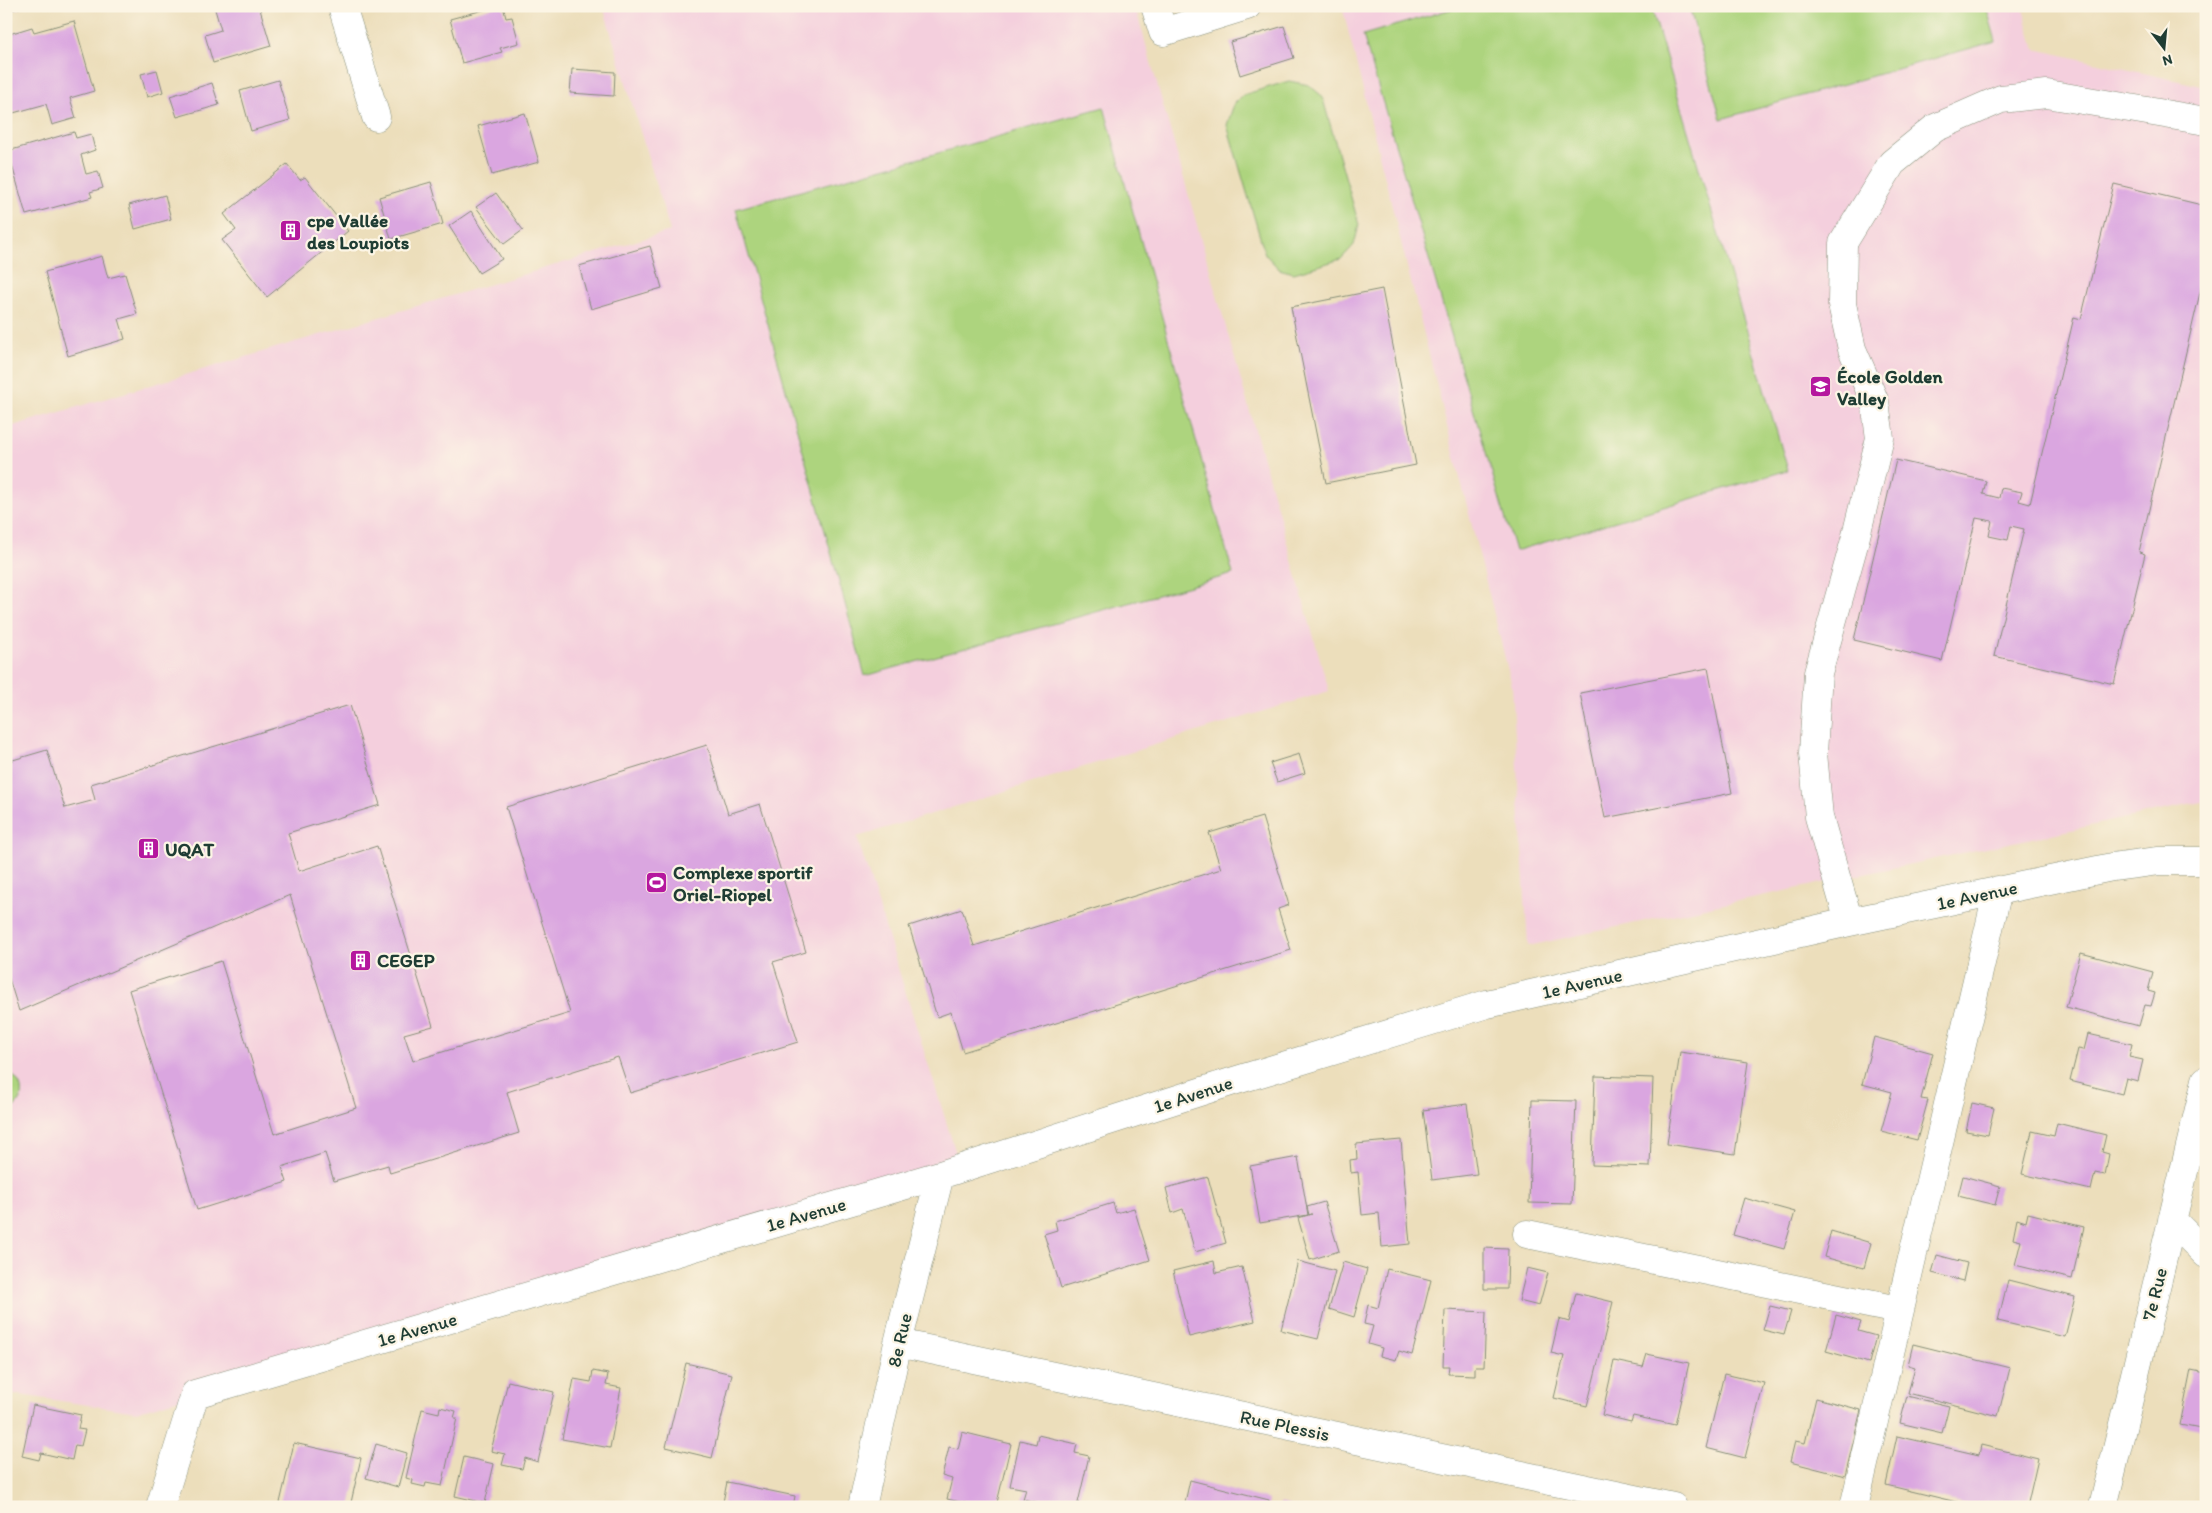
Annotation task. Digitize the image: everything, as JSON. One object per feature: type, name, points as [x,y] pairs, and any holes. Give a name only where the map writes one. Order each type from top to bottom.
[{"type":"street","points":[[342,6],[376,117]]},
{"type":"street","points":[[1155,6],[1163,32],[1247,6]]},
{"type":"street","points":[[1849,922],[1819,817],[1813,744],[1818,673],[1854,544],[1880,438],[1875,402],[1852,349],[1842,304],[1843,243],[1892,163],[1935,128],[2001,99],[2048,94],[2206,121]]},
{"type":"street","name":"1e Avenue","points":[[160,1507],[195,1394],[940,1174],[1487,1004],[1849,922],[2112,867],[2159,861],[2206,861]]},
{"type":"street","points":[[1854,1507],[1898,1310],[1998,890]]},
{"type":"street","name":"7e Rue","points":[[2103,1507],[2206,1080]]},
{"type":"street","name":"8e Rue","points":[[862,1507],[898,1343],[940,1174]]},
{"type":"street","points":[[2172,1220],[2206,1254]]},
{"type":"street","points":[[1527,1234],[1898,1310]]},
{"type":"street","name":"Rue Plessis","points":[[898,1343],[1673,1507]]},
{"type":"shaded area","points":[[603,6],[1135,6],[1329,691],[857,837],[960,1166],[136,1412],[6,1393],[6,428],[670,231]]},
{"type":"shaded area","name":"École Golden Valley","points":[[1342,6],[2022,6],[2035,49],[2206,87],[2206,801],[1528,946],[1512,686]]},
{"type":"green space","points":[[1462,6],[1651,6],[1788,470],[1515,551],[1363,35]]},
{"type":"green space","points":[[1689,6],[1986,6],[1996,41],[1721,119]]},
{"type":"green space","points":[[1289,81],[1309,85],[1322,96],[1359,225],[1354,245],[1341,259],[1294,273],[1279,269],[1265,254],[1227,125],[1234,104],[1243,95]]},
{"type":"green space","points":[[1104,107],[1233,574],[865,676],[736,209]]},
{"type":"green space","points":[[6,1071],[17,1080],[20,1086],[21,1098],[13,1108],[6,1112]]},
{"type":"building","points":[[6,6],[22,6],[22,7],[7,11]]},
{"type":"building","points":[[214,6],[259,6],[271,46],[213,63],[205,35],[221,30]]},
{"type":"building","points":[[503,6],[506,18],[512,17],[519,43],[500,48],[502,52],[462,63],[450,19]]},
{"type":"building","points":[[74,21],[94,91],[70,98],[76,118],[52,125],[46,104],[6,115],[6,35],[32,27],[34,32]]},
{"type":"building","points":[[1284,26],[1294,58],[1240,75],[1230,42]]},
{"type":"building","points":[[572,69],[615,72],[614,96],[570,93]]},
{"type":"building","points":[[157,70],[163,92],[147,97],[141,74]]},
{"type":"building","points":[[278,80],[290,120],[251,131],[240,91]]},
{"type":"building","points":[[212,83],[219,105],[177,117],[170,96]]},
{"type":"building","points":[[525,113],[539,162],[492,175],[478,126]]},
{"type":"building","points":[[74,132],[76,138],[91,134],[95,150],[81,155],[86,174],[98,171],[103,188],[90,192],[92,197],[26,215],[8,151]]},
{"type":"building","name":"cpe Vallée des Loupiots","points":[[287,164],[300,180],[305,177],[348,231],[267,297],[222,240],[236,230],[224,214]]},
{"type":"building","points":[[431,182],[443,224],[391,239],[379,197]]},
{"type":"building","points":[[2114,184],[2206,206],[2206,267],[2139,552],[2145,554],[2114,684],[1994,656],[2024,529],[2011,526],[2008,540],[1989,536],[1992,521],[1976,518],[1942,661],[1854,640],[1896,460],[1986,481],[1983,494],[1999,498],[2001,488],[2022,492],[2019,501],[2030,504],[2074,317],[2081,319]]},
{"type":"building","points":[[496,193],[523,230],[504,244],[476,207]]},
{"type":"building","points":[[165,195],[171,219],[135,229],[129,205]]},
{"type":"building","points":[[471,211],[502,259],[479,273],[449,226]]},
{"type":"building","points":[[650,246],[662,288],[591,309],[579,266]]},
{"type":"building","points":[[102,256],[108,278],[125,274],[137,314],[119,319],[125,339],[68,356],[45,272]]},
{"type":"building","points":[[1382,289],[1416,465],[1326,483],[1291,307]]},
{"type":"building","points":[[1708,668],[1732,793],[1605,818],[1580,693]]},
{"type":"building","points":[[350,705],[380,805],[288,833],[299,871],[377,846],[433,1026],[404,1034],[413,1061],[570,1013],[506,807],[707,745],[728,814],[760,804],[806,952],[773,962],[798,1042],[630,1093],[618,1057],[507,1092],[519,1133],[390,1173],[388,1165],[334,1181],[325,1153],[282,1167],[287,1182],[197,1210],[129,990],[221,961],[274,1134],[356,1108],[290,895],[19,1011],[6,969],[6,762],[47,750],[65,808],[95,800],[91,784]]},
{"type":"building","points":[[1299,754],[1305,773],[1277,782],[1270,763]]},
{"type":"building","points":[[1262,817],[1289,905],[1278,909],[1291,950],[963,1052],[951,1012],[937,1017],[909,926],[962,909],[974,946],[1221,869],[1209,833]]},
{"type":"building","points":[[2081,953],[2153,972],[2148,991],[2155,993],[2151,1006],[2145,1005],[2139,1026],[2066,1007]]},
{"type":"building","points":[[2088,1034],[2132,1044],[2129,1057],[2143,1060],[2138,1081],[2126,1078],[2122,1094],[2070,1081],[2078,1049],[2084,1050]]},
{"type":"building","points":[[1874,1037],[1933,1053],[1921,1099],[1928,1100],[1917,1140],[1881,1131],[1892,1092],[1862,1084]]},
{"type":"building","points":[[1680,1052],[1748,1062],[1735,1154],[1667,1144]]},
{"type":"building","points":[[1595,1076],[1653,1078],[1650,1167],[1592,1165]]},
{"type":"building","points":[[1532,1100],[1576,1101],[1572,1204],[1529,1203]]},
{"type":"building","points":[[1972,1103],[1994,1108],[1988,1135],[1966,1131]]},
{"type":"building","points":[[1467,1104],[1477,1174],[1432,1180],[1423,1110]]},
{"type":"building","points":[[2057,1123],[2106,1135],[2102,1152],[2109,1154],[2105,1175],[2095,1173],[2091,1190],[2022,1174],[2032,1131],[2054,1136]]},
{"type":"building","points":[[1401,1140],[1410,1244],[1382,1247],[1379,1213],[1362,1215],[1358,1172],[1351,1173],[1350,1160],[1357,1159],[1356,1144]]},
{"type":"building","points":[[1298,1157],[1308,1215],[1260,1223],[1250,1166]]},
{"type":"building","points":[[1963,1176],[2000,1186],[1995,1205],[1958,1196]]},
{"type":"building","points":[[1208,1177],[1226,1243],[1195,1252],[1183,1209],[1172,1213],[1166,1188]]},
{"type":"building","points":[[1744,1198],[1795,1212],[1784,1249],[1733,1235]]},
{"type":"building","points":[[1324,1202],[1339,1251],[1310,1260],[1298,1218],[1309,1215],[1307,1207]]},
{"type":"building","points":[[1113,1203],[1116,1213],[1134,1208],[1150,1260],[1061,1288],[1044,1234],[1057,1230],[1055,1221]]},
{"type":"building","points":[[2028,1213],[2084,1227],[2072,1279],[2015,1265],[2021,1241],[2013,1239],[2017,1219],[2026,1222]]},
{"type":"building","points":[[1831,1231],[1871,1243],[1864,1268],[1824,1257]]},
{"type":"building","points":[[1484,1248],[1508,1249],[1507,1289],[1484,1289]]},
{"type":"building","points":[[1937,1255],[1967,1263],[1963,1281],[1932,1273]]},
{"type":"building","points":[[1214,1261],[1216,1273],[1242,1267],[1255,1321],[1189,1337],[1173,1271]]},
{"type":"building","points":[[1298,1261],[1335,1271],[1318,1339],[1281,1330]]},
{"type":"building","points":[[1343,1262],[1367,1269],[1354,1317],[1329,1309]]},
{"type":"building","points":[[1527,1268],[1548,1273],[1539,1306],[1519,1301]]},
{"type":"building","points":[[1387,1269],[1431,1280],[1412,1355],[1399,1351],[1396,1360],[1380,1356],[1382,1348],[1368,1344],[1373,1326],[1364,1324],[1368,1305],[1378,1308]]},
{"type":"building","points":[[2008,1280],[2075,1297],[2065,1337],[1998,1321]]},
{"type":"building","points":[[1576,1293],[1613,1302],[1587,1406],[1554,1398],[1564,1356],[1551,1353],[1559,1319],[1569,1322]]},
{"type":"building","points":[[1770,1306],[1791,1311],[1784,1335],[1763,1330]]},
{"type":"building","points":[[1445,1310],[1486,1312],[1484,1367],[1475,1367],[1475,1375],[1448,1374],[1449,1366],[1443,1366]]},
{"type":"building","points":[[1836,1315],[1861,1322],[1858,1331],[1876,1336],[1869,1363],[1826,1351]]},
{"type":"building","points":[[1913,1344],[2010,1368],[1998,1416],[1908,1393],[1915,1367],[1908,1365]]},
{"type":"building","points":[[1647,1354],[1689,1363],[1675,1425],[1633,1416],[1631,1422],[1602,1415],[1614,1361],[1643,1367]]},
{"type":"building","points":[[686,1363],[732,1374],[712,1458],[666,1447]]},
{"type":"building","points":[[2191,1370],[2206,1373],[2206,1430],[2180,1425]]},
{"type":"building","points":[[593,1371],[608,1374],[606,1385],[621,1388],[610,1448],[562,1439],[574,1379],[591,1382]]},
{"type":"building","points":[[1724,1374],[1764,1383],[1745,1458],[1706,1448]]},
{"type":"building","points":[[508,1381],[554,1392],[538,1462],[525,1458],[522,1469],[502,1465],[505,1454],[491,1451]]},
{"type":"building","points":[[1907,1396],[1949,1406],[1942,1433],[1900,1423]]},
{"type":"building","points":[[1816,1398],[1861,1410],[1845,1476],[1790,1462],[1795,1441],[1805,1443]]},
{"type":"building","points":[[33,1405],[81,1415],[78,1429],[85,1430],[81,1446],[75,1445],[72,1460],[41,1453],[39,1460],[22,1456]]},
{"type":"building","points":[[440,1407],[456,1411],[454,1418],[457,1418],[442,1486],[426,1483],[425,1487],[412,1484],[413,1480],[406,1478],[422,1409],[439,1413]]},
{"type":"building","points":[[962,1432],[1011,1444],[996,1507],[983,1507],[947,1499],[952,1479],[942,1476],[949,1447],[958,1449]]},
{"type":"building","points":[[1038,1435],[1077,1444],[1075,1453],[1089,1456],[1077,1507],[1056,1507],[1023,1499],[1026,1489],[1010,1486],[1020,1440],[1036,1444]]},
{"type":"building","points":[[1897,1436],[1979,1455],[1981,1445],[2038,1459],[2027,1507],[1968,1507],[1969,1505],[1886,1485]]},
{"type":"building","points":[[294,1443],[361,1458],[350,1507],[279,1507]]},
{"type":"building","points":[[376,1444],[407,1453],[398,1487],[366,1478]]},
{"type":"building","points":[[464,1457],[494,1464],[485,1503],[455,1496]]},
{"type":"building","points":[[1190,1480],[1269,1500],[1268,1507],[1184,1507]]},
{"type":"building","points":[[727,1482],[795,1496],[793,1507],[722,1507]]},
{"type":"building","points":[[1280,1503],[1291,1506],[1291,1507],[1279,1507]]},
{"type":"place","name":"cpe Vallée des Loupiots","points":[[291,231]]},
{"type":"place","name":"École Golden Valley","points":[[1821,387]]},
{"type":"place","name":"UQAT","points":[[149,849]]},
{"type":"place","name":"Complexe sportif Oriel-Riopel","points":[[657,883]]},
{"type":"place","name":"CEGEP","points":[[361,960]]}]
